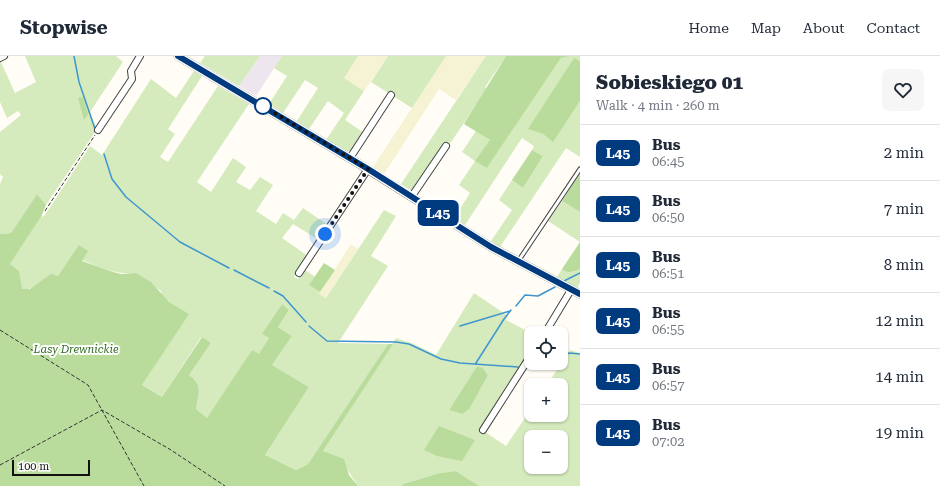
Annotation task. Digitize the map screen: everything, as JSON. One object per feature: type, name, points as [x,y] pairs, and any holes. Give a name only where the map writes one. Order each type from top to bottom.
[{"type":"street","points":[[0,58],[4,56]]},
{"type":"street","points":[[98,130],[132,79],[131,71],[140,56]]},
{"type":"street","points":[[178,56],[350,158],[491,247],[580,294]]},
{"type":"street","points":[[350,158],[391,95]]},
{"type":"street","points":[[412,196],[446,146]]},
{"type":"street","points":[[299,273],[368,169]]},
{"type":"street","points":[[549,326],[571,290]]},
{"type":"street","points":[[483,430],[524,366]]},
{"type":"lane","points":[[518,262],[580,168]]},
{"type":"path","points":[[45,211],[98,130]]},
{"type":"path","points":[[0,330],[88,385],[144,486]]},
{"type":"path","points":[[0,465],[102,410]]},
{"type":"path","points":[[102,410],[171,450],[225,486]]},
{"type":"shaded area","points":[[260,56],[282,56],[256,96],[239,86]]},
{"type":"shaded area","points":[[358,56],[388,56],[364,91],[343,78]]},
{"type":"shaded area","points":[[446,56],[486,56],[456,100],[439,89],[384,174],[373,167]]},
{"type":"shaded area","points":[[351,244],[358,249],[326,298],[319,294]]},
{"type":"green space","points":[[25,56],[116,56],[123,62],[90,112],[97,129],[46,205],[37,194],[11,233],[0,234],[0,184],[3,177],[0,174],[0,132],[21,115],[18,111],[7,118],[0,102],[0,60],[15,93],[36,82]]},
{"type":"green space","points":[[205,56],[260,56],[239,86],[200,63]]},
{"type":"green space","points":[[282,56],[358,56],[344,78],[364,91],[345,120],[364,133],[352,150],[346,152],[326,140],[344,113],[328,101],[309,129],[297,121],[318,88],[305,80],[283,113],[269,104],[287,76],[274,68]]},
{"type":"green space","points":[[388,56],[446,56],[412,108],[371,82]]},
{"type":"green space","points":[[486,56],[506,56],[485,87],[487,89],[449,145],[445,143],[416,188],[411,190],[401,184]]},
{"type":"green space","points":[[506,56],[570,56],[561,58],[487,168],[475,161],[490,140],[464,124]]},
{"type":"green space","points":[[580,56],[580,61],[574,59],[529,129],[543,134],[553,141],[580,101],[580,157],[566,148],[500,247],[491,241],[512,210],[499,200],[512,180],[523,188],[543,156],[532,150],[534,146],[522,138],[465,225],[454,218],[470,193],[459,185],[475,161],[462,152],[476,131],[490,140],[487,168],[561,58]]},
{"type":"green space","points":[[574,58],[580,61],[580,101],[553,142],[543,134],[528,129]]},
{"type":"green space","points":[[194,71],[202,76],[168,129],[175,134],[160,157],[168,162],[218,86],[249,104],[197,182],[211,192],[233,158],[246,167],[236,182],[250,190],[260,177],[273,185],[256,211],[276,224],[283,213],[294,220],[303,208],[328,225],[319,240],[293,224],[282,238],[308,256],[294,277],[298,279],[304,269],[315,277],[310,285],[320,292],[319,294],[326,298],[384,210],[396,216],[371,256],[388,266],[338,343],[388,344],[308,464],[296,470],[265,455],[309,387],[272,365],[292,336],[278,327],[289,310],[282,304],[263,334],[269,338],[259,355],[252,350],[208,419],[196,409],[199,389],[197,382],[189,375],[211,343],[201,337],[162,397],[142,385],[188,314],[169,302],[162,296],[161,291],[136,273],[115,272],[82,260],[58,276],[26,290],[22,289],[10,264],[41,217],[45,215],[90,146],[102,155],[151,79],[176,98]]},
{"type":"green space","points":[[83,97],[88,114],[84,120],[78,98]]},
{"type":"green space","points":[[532,150],[543,156],[523,188],[512,180]]},
{"type":"green space","points":[[580,172],[580,212],[562,201]]},
{"type":"green space","name":"Lasy Drewnickie","points":[[37,194],[46,205],[41,217],[10,264],[19,271],[22,289],[30,289],[51,274],[58,276],[79,245],[88,251],[82,261],[121,274],[136,273],[151,282],[169,302],[189,314],[142,385],[162,397],[202,337],[211,343],[189,375],[197,382],[199,390],[196,409],[207,418],[252,350],[259,354],[269,338],[262,334],[282,304],[289,310],[278,327],[292,336],[272,365],[309,387],[265,455],[296,470],[308,464],[388,344],[393,344],[323,451],[344,459],[349,475],[358,486],[0,486],[0,234],[11,233]]},
{"type":"green space","points":[[562,201],[580,212],[580,242],[548,221]]},
{"type":"green space","points":[[580,242],[580,269],[571,272],[564,271],[562,269]]},
{"type":"green space","points":[[324,263],[335,270],[320,292],[309,285]]},
{"type":"green space","points":[[562,269],[573,272],[580,269],[580,283],[577,288],[557,277]]},
{"type":"green space","points":[[474,293],[508,316],[506,320],[524,329],[524,361],[482,430],[506,446],[524,419],[524,422],[568,422],[568,378],[552,378],[557,370],[568,370],[568,353],[570,350],[580,353],[580,486],[479,486],[456,471],[440,473],[403,484],[402,486],[358,486],[347,469],[323,451],[396,338],[414,344],[436,355]],"holes":[[[477,366],[483,368],[488,375],[462,414],[449,410]]]},
{"type":"green space","points":[[477,366],[483,368],[488,375],[469,409],[462,414],[449,410]]},
{"type":"green space","points":[[439,426],[475,440],[462,461],[437,456],[424,450]]},
{"type":"green space","points":[[456,471],[479,486],[402,486],[403,484],[440,473]]},
{"type":"waterway","points":[[74,56],[79,82],[95,129]]},
{"type":"waterway","points":[[104,154],[112,179],[126,197],[180,242],[229,268]]},
{"type":"waterway","points":[[234,270],[269,288]]},
{"type":"waterway","points":[[564,281],[580,273]]},
{"type":"waterway","points":[[516,306],[525,295],[538,296],[555,287]]},
{"type":"waterway","points":[[274,291],[283,296],[306,322]]},
{"type":"waterway","points":[[476,363],[511,310]]},
{"type":"waterway","points":[[460,326],[510,311]]},
{"type":"waterway","points":[[309,326],[327,341],[396,342],[409,344],[441,359],[460,363],[518,367]]},
{"type":"waterway","points":[[568,354],[580,354]]},
{"type":"bus line","name":"L45","points":[[178,56],[419,200],[491,247],[580,294]]},
{"type":"route","points":[[263,106],[368,169],[325,234]]}]
